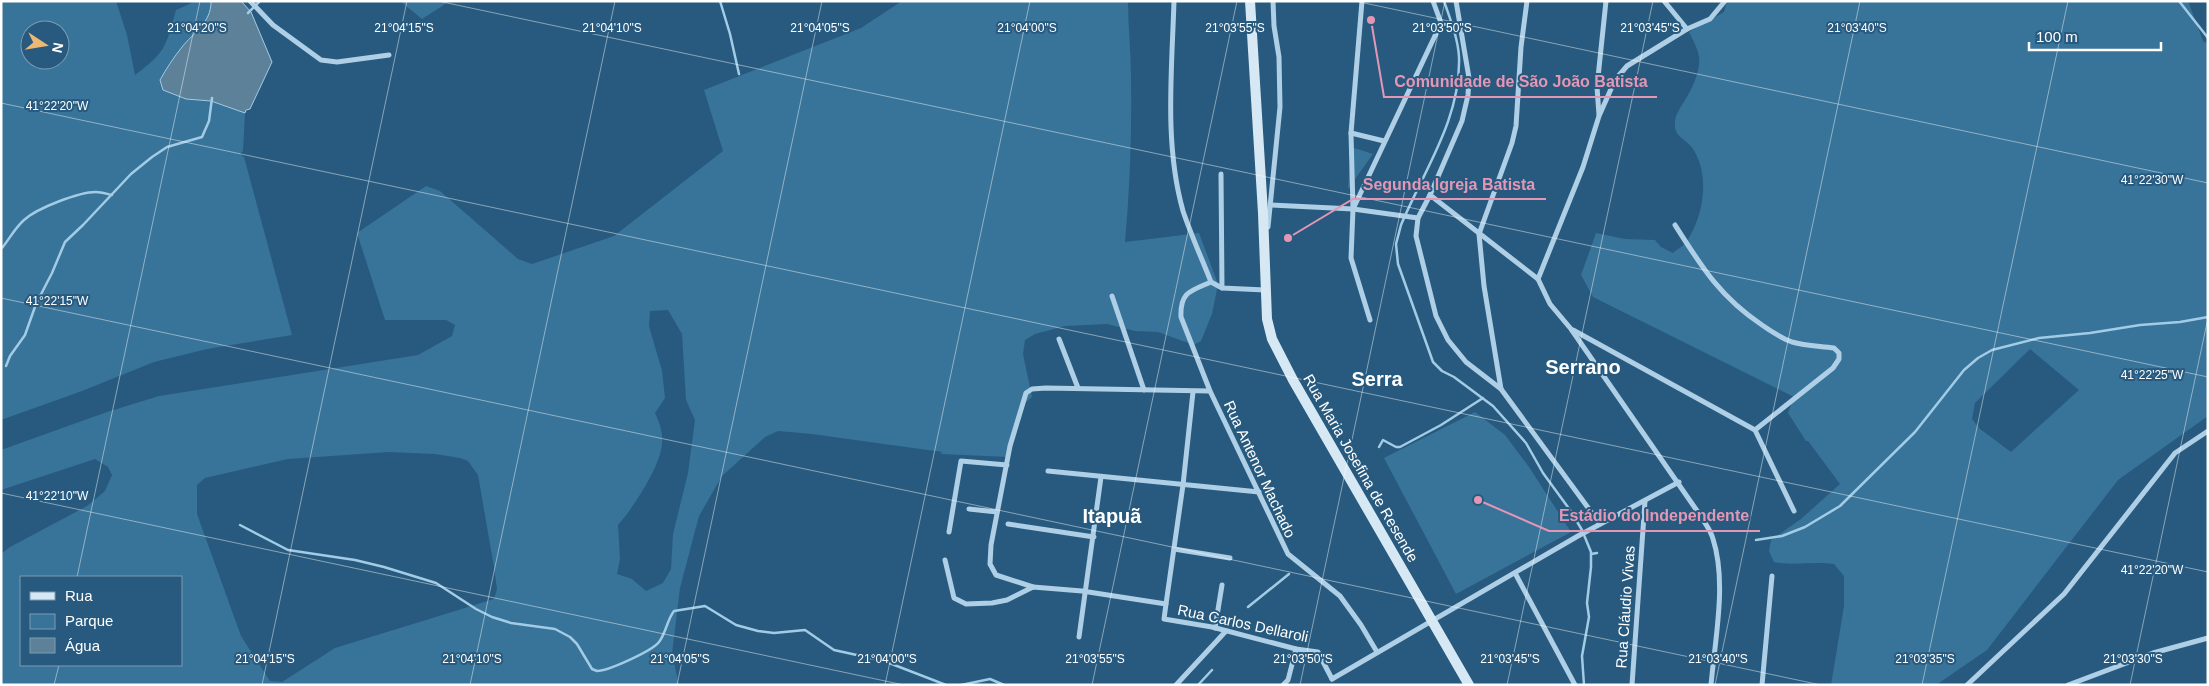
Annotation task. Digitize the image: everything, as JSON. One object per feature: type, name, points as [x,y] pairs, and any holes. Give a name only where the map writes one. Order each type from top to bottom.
[{"type":"main road","points":[[1250,1],[1267,209]]},
{"type":"main road","name":"Rua Maria Josefina de Resende","points":[[1267,209],[1264,255],[1265,290],[1267,319],[1272,339],[1469,685]]},
{"type":"street","points":[[250,1],[273,25],[320,60],[337,62],[389,55]]},
{"type":"street","points":[[1174,1],[1171,114],[1175,164],[1183,210],[1211,282],[1222,288],[1265,290]]},
{"type":"street","name":"Rua Maria Josefina de Resende","points":[[1267,209],[1280,107],[1279,58],[1274,26],[1273,1]]},
{"type":"street","points":[[1362,1],[1351,133],[1353,209],[1351,258],[1370,320]]},
{"type":"street","points":[[1353,209],[1442,23],[1433,1]]},
{"type":"street","points":[[1456,1],[1469,78],[1468,95],[1462,122],[1418,218],[1416,236],[1436,316],[1448,340],[1466,362],[1501,389],[1600,524]]},
{"type":"street","points":[[1501,389],[1484,286],[1479,234],[1512,144],[1516,126],[1521,48],[1527,1]]},
{"type":"street","points":[[1599,116],[1597,87],[1606,1]]},
{"type":"street","points":[[1664,1],[1688,30]]},
{"type":"street","points":[[1538,279],[1583,167],[1599,116],[1615,80],[1627,66],[1710,19],[1724,1]]},
{"type":"street","points":[[1351,133],[1384,141]]},
{"type":"street","points":[[1221,174],[1222,288]]},
{"type":"street","points":[[1430,195],[1538,279],[1550,304],[1571,329],[1679,482],[1713,538],[1720,585],[1711,685]]},
{"type":"street","points":[[1267,209],[1353,209],[1418,218]]},
{"type":"street","points":[[1674,225],[1710,279],[1728,299],[1752,318],[1778,336],[1792,342],[1834,348],[1839,353],[1839,359],[1833,368],[1755,430]]},
{"type":"street","name":"Rua Antenor Machado","points":[[1211,282],[1189,291],[1183,298],[1181,306],[1181,317],[1210,392],[1260,492],[1288,554],[1340,596],[1361,625],[1377,652]]},
{"type":"street","points":[[1112,296],[1144,390]]},
{"type":"street","points":[[1571,329],[1755,430],[1794,511]]},
{"type":"street","points":[[1059,339],[1078,388]]},
{"type":"street","points":[[969,509],[997,512],[1019,413],[1026,393],[1032,388],[1210,392]]},
{"type":"street","points":[[1166,604],[1183,485],[1193,392]]},
{"type":"street","points":[[1967,685],[2064,594],[2175,454],[2208,431]]},
{"type":"street","points":[[949,532],[961,461],[1007,465]]},
{"type":"street","points":[[1048,471],[1260,492]]},
{"type":"street","points":[[1079,637],[1101,477]]},
{"type":"street","points":[[1331,682],[1377,652],[1432,622],[1578,536],[1645,502],[1679,482]]},
{"type":"street","name":"Rua Cláudio Vivas","points":[[1632,685],[1645,502]]},
{"type":"street","name":"Rua Carlos Dellaroli","points":[[997,512],[991,545],[990,564],[996,575],[1033,587],[1086,591],[1166,604],[1164,619],[1215,628],[1296,649],[1318,652],[1331,682]]},
{"type":"street","points":[[1008,524],[1094,537]]},
{"type":"street","points":[[1174,548],[1230,558]]},
{"type":"street","points":[[945,560],[954,598],[966,604],[1007,600],[1033,587]]},
{"type":"street","points":[[1515,574],[1575,685]]},
{"type":"street","points":[[1762,685],[1772,576]]},
{"type":"street","points":[[1215,628],[1222,584]]},
{"type":"street","points":[[1176,685],[1226,631]]},
{"type":"street","points":[[2068,685],[2153,653],[2208,638]]},
{"type":"street","points":[[1283,685],[1288,680],[1296,649]]},
{"type":"green space","points":[[1,1],[116,1],[127,35],[135,75],[159,54],[167,40],[176,10],[196,1],[211,2],[205,22],[179,51],[160,80],[163,90],[186,99],[211,101],[245,113],[243,151],[240,154],[244,157],[292,335],[207,349],[154,362],[82,391],[1,420]]},
{"type":"green space","points":[[400,1],[450,1],[422,19]]},
{"type":"green space","points":[[902,1],[1128,1],[1131,119],[1125,242],[1199,233],[1218,284],[1212,314],[1201,341],[1194,345],[1158,332],[1135,331],[1107,324],[1065,326],[1035,334],[1025,340],[1023,354],[1032,397],[1025,403],[1008,457],[941,454],[942,452],[778,431],[765,437],[722,476],[699,516],[680,588],[672,654],[679,685],[1,685],[1,554],[10,547],[87,506],[105,491],[112,475],[108,467],[95,459],[1,490],[1,450],[107,412],[159,396],[418,355],[452,336],[455,325],[446,320],[385,320],[357,233],[426,186],[440,191],[518,259],[532,264],[614,236],[723,151],[704,90],[861,28]],"holes":[[[668,310],[682,334],[686,400],[695,420],[688,473],[673,534],[671,569],[663,583],[646,591],[632,579],[617,574],[620,559],[618,525],[652,475],[662,443],[662,432],[655,413],[665,398],[662,371],[649,326],[650,311]],[[389,452],[435,454],[468,461],[478,475],[497,589],[494,599],[335,648],[282,682],[270,681],[241,636],[197,514],[197,485],[205,478],[288,459]]]},
{"type":"green space","points":[[1727,1],[2188,1],[2203,41],[2208,44],[2208,416],[2118,480],[1987,650],[1936,685],[1831,685],[1844,606],[1844,576],[1834,564],[1774,562],[1769,551],[1771,540],[1801,519],[1840,484],[1808,441],[1806,441],[1788,413],[1794,397],[1593,297],[1581,275],[1596,233],[1625,239],[1655,240],[1661,247],[1673,253],[1686,243],[1693,231],[1698,219],[1703,195],[1702,171],[1693,149],[1676,131],[1675,121],[1693,85],[1699,68],[1698,54],[1689,32],[1724,12]],"holes":[[[2030,349],[2079,390],[2011,452],[1980,429],[1972,419],[1975,403]]]},
{"type":"green space","points":[[1351,147],[1373,154],[1348,189]]},
{"type":"green space","points":[[1475,412],[1505,435],[1529,467],[1571,532],[1456,594],[1384,458]]},
{"type":"water","points":[[241,1],[251,12],[272,62],[250,109],[246,110],[245,113],[211,101],[186,99],[163,90],[160,80],[179,51],[205,22],[211,2]]},
{"type":"waterway","points":[[248,13],[260,1]]},
{"type":"waterway","points":[[720,1],[739,74]]},
{"type":"waterway","points":[[1444,1],[1457,43],[1459,57],[1458,80],[1448,123],[1401,225],[1396,244],[1398,264],[1433,362],[1442,371],[1454,377],[1493,406],[1526,443],[1543,473],[1582,530],[1591,552],[1587,603],[1589,617],[1582,656],[1584,685]]},
{"type":"waterway","points":[[2179,1],[2208,38]]},
{"type":"waterway","points":[[6,366],[10,356],[25,335],[36,304],[65,242],[131,174],[152,157],[167,147],[202,137],[209,121],[212,98]]},
{"type":"waterway","points":[[2,248],[24,220],[48,206],[89,193],[98,192],[112,195]]},
{"type":"waterway","points":[[1756,540],[1782,536],[1805,527],[1840,506],[1915,432],[1964,370],[1978,358],[1992,350],[2039,338],[2090,333],[2140,325],[2180,322],[2208,317]]},
{"type":"waterway","points":[[1379,447],[1383,440],[1396,447],[1400,447],[1441,425],[1483,398]]},
{"type":"waterway","points":[[240,525],[288,550],[355,560],[384,567],[436,583],[492,617],[511,623],[555,629],[570,637],[577,644],[592,669],[597,671],[620,664],[655,646],[659,642],[674,611],[705,606],[736,625],[774,633],[805,630],[834,650],[884,661],[946,685]]},
{"type":"waterway","points":[[1591,554],[1597,553]]},
{"type":"waterway","points":[[1248,607],[1289,574]]},
{"type":"waterway","points":[[1198,685],[1212,670]]},
{"type":"waterway","points":[[961,685],[990,679],[1004,685]]},
{"type":"place","name":"Comunidade de São João Batista","points":[[1371,20]]},
{"type":"place","name":"Segunda Igreja Batista","points":[[1288,238]]},
{"type":"place","name":"Estádio do Independente","points":[[1478,500]]},
{"type":"district","name":"Serrano","points":[[1583,367]]},
{"type":"district","name":"Serra","points":[[1377,379]]},
{"type":"district","name":"Itapuã","points":[[1112,516]]}]
